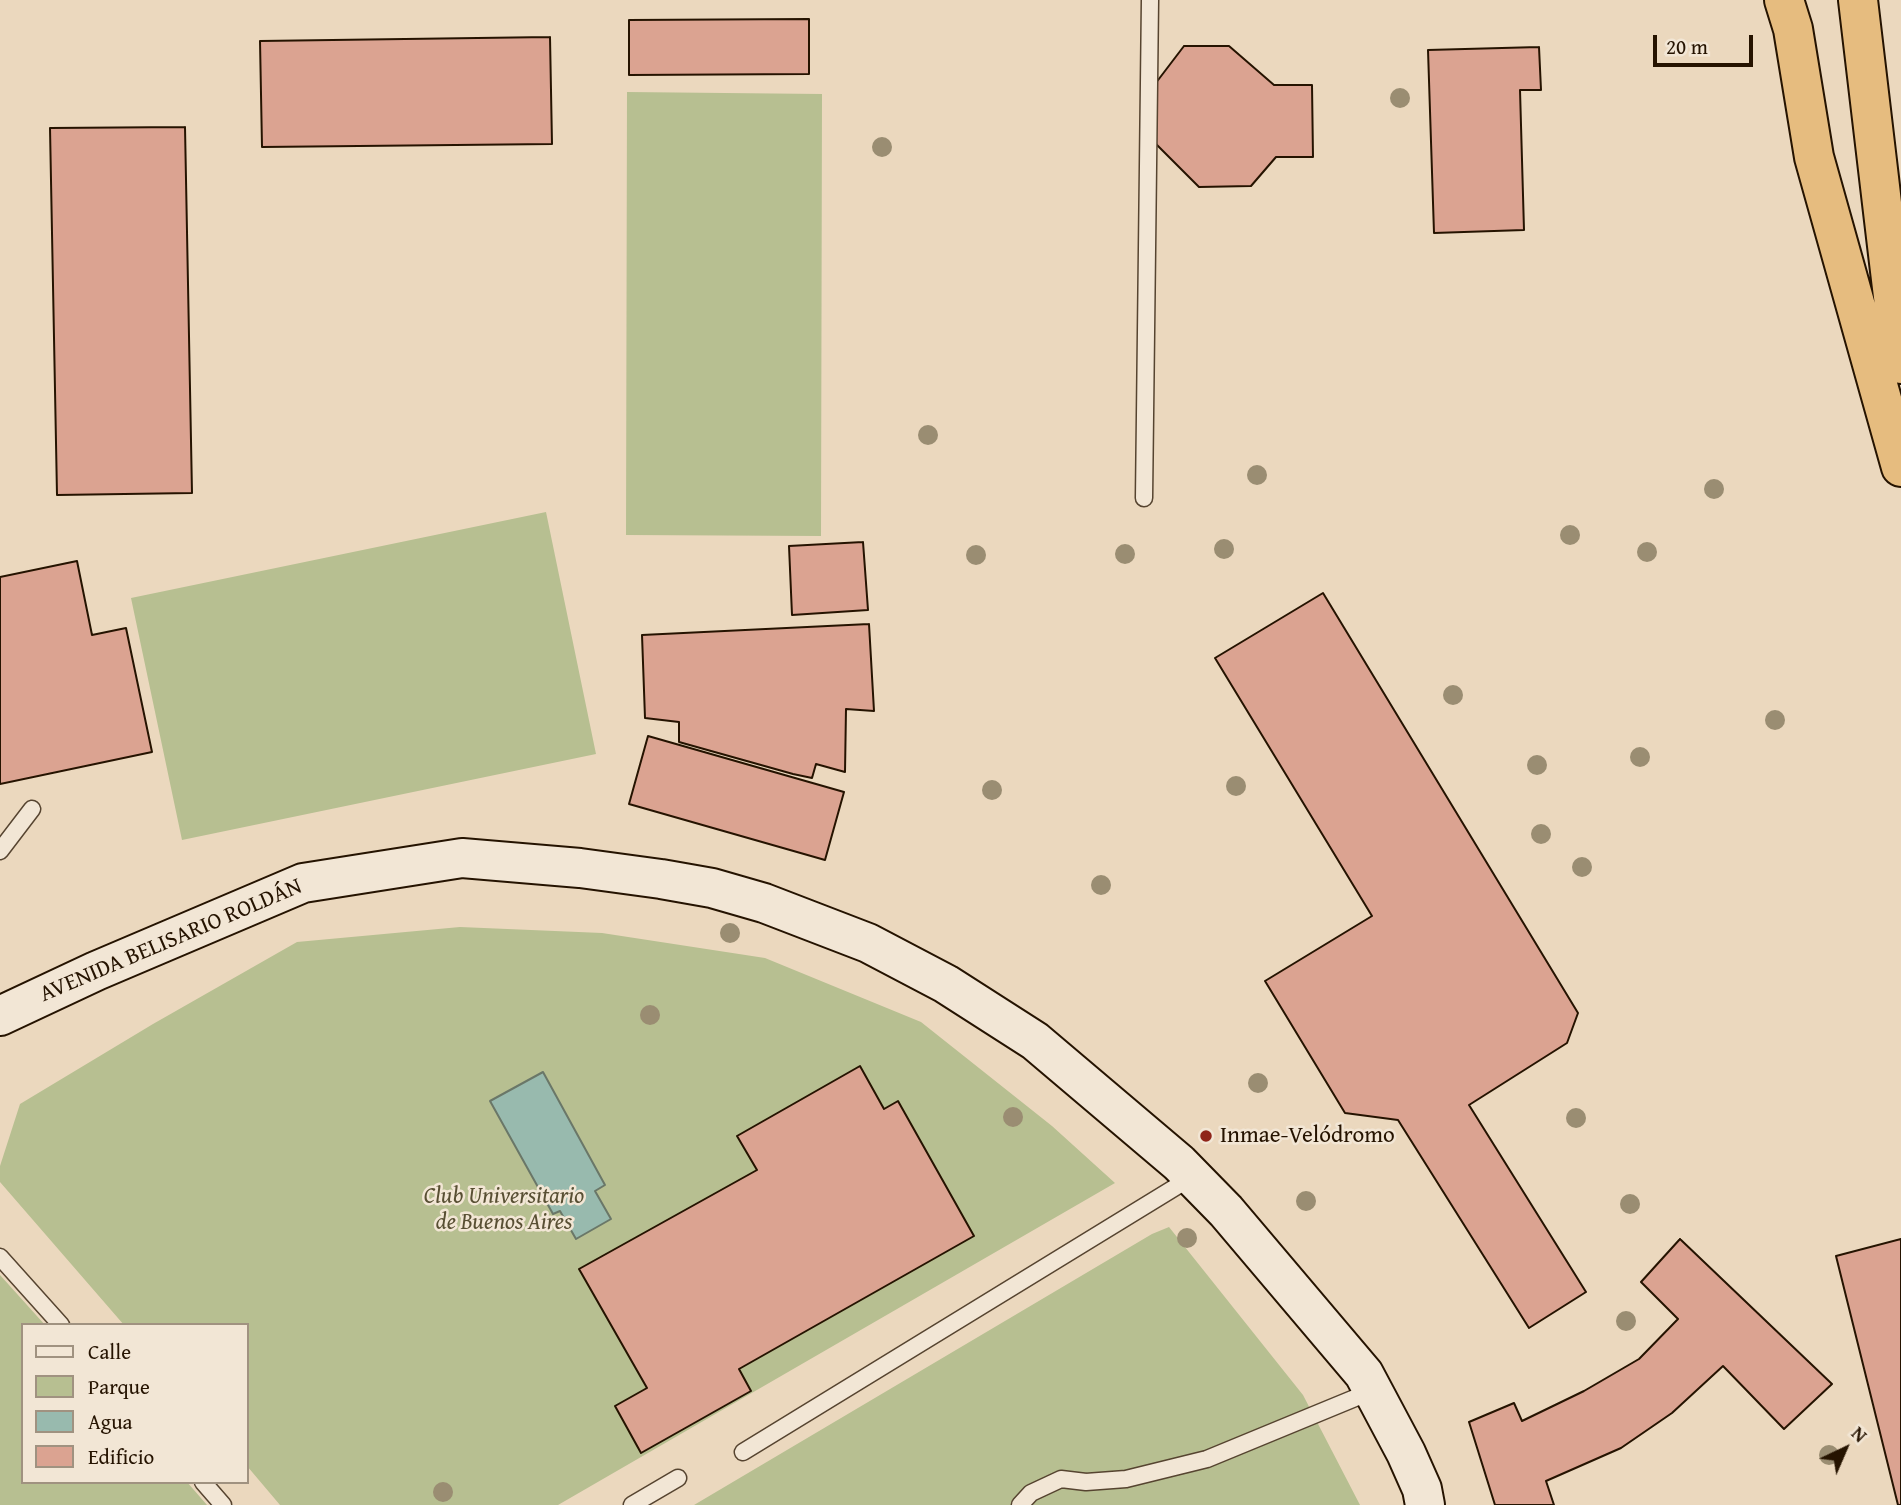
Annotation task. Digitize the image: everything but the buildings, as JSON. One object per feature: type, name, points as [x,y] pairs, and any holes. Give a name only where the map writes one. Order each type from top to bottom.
[{"type":"highway","points":[[1784,0],[1793,29],[1814,157],[1901,467]]},
{"type":"highway","points":[[1858,0],[1901,364]]},
{"type":"street","name":"AVENIDA BELISARIO ROLDÁN","points":[[0,1016],[96,971],[303,883],[462,858],[580,868],[712,888],[764,903],[868,943],[946,984],[1035,1041],[1180,1163],[1226,1211],[1364,1374],[1406,1453],[1422,1489],[1425,1505]]},
{"type":"lane","points":[[1144,498],[1150,0]]},
{"type":"lane","points":[[0,851],[32,809]]},
{"type":"lane","points":[[743,1452],[1192,1177]]},
{"type":"lane","points":[[0,1257],[59,1323]]},
{"type":"lane","points":[[1020,1505],[1031,1493],[1061,1479],[1086,1482],[1126,1479],[1206,1459],[1372,1391]]},
{"type":"lane","points":[[632,1505],[678,1478]]},
{"type":"lane","points":[[205,1484],[223,1505]]},
{"type":"green space","points":[[627,92],[822,94],[821,536],[626,535]]},
{"type":"green space","points":[[546,512],[596,754],[182,840],[131,598]]},
{"type":"green space","name":"Club Universitario de Buenos Aires","points":[[460,927],[602,933],[765,958],[921,1022],[1052,1126],[1115,1183],[558,1505],[280,1505],[248,1467],[248,1323],[122,1323],[0,1182],[0,1166],[20,1104],[297,942]]},
{"type":"green space","points":[[1169,1227],[1303,1395],[1360,1505],[694,1505],[1152,1234]]},
{"type":"green space","points":[[0,1275],[43,1323],[21,1323],[21,1484],[189,1484],[207,1505],[0,1505]]},
{"type":"water","points":[[543,1072],[605,1185],[595,1191],[611,1219],[576,1239],[560,1211],[553,1214],[490,1101]]},
{"type":"place","name":"Inmae-Velódromo","points":[[1206,1136]]}]
